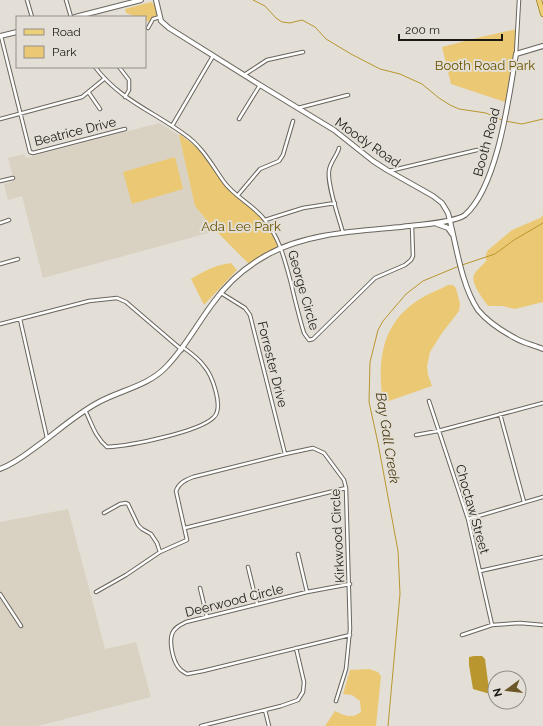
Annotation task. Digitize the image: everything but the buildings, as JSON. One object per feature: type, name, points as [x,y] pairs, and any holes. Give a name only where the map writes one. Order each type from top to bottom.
[{"type":"main road","points":[[539,0],[543,14]]},
{"type":"street","points":[[27,0],[32,16]]},
{"type":"street","points":[[66,0],[71,16]]},
{"type":"street","points":[[79,16],[141,0]]},
{"type":"street","points":[[148,28],[154,19],[160,17],[156,0]]},
{"type":"street","name":"Booth Road","points":[[0,469],[15,463],[85,410],[161,373],[183,349],[221,293],[251,263],[281,248],[309,239],[343,233],[435,223],[459,218],[465,214],[475,202],[486,184],[504,120],[516,54],[519,0]]},
{"type":"street","points":[[95,12],[96,16]]},
{"type":"street","name":"Moody Road","points":[[160,17],[161,21],[169,28],[334,130],[373,161],[437,199],[445,208],[450,220],[465,280],[470,294],[479,310],[490,321],[516,338],[543,349]]},
{"type":"street","points":[[0,36],[16,32]]},
{"type":"street","name":"Beatrice Drive","points":[[0,36],[28,150],[31,153],[125,129]]},
{"type":"street","points":[[516,54],[543,46]]},
{"type":"street","points":[[244,75],[267,60],[303,52]]},
{"type":"street","points":[[172,126],[214,56]]},
{"type":"street","points":[[96,68],[104,79],[125,97],[147,112],[185,134],[206,154],[225,184],[254,208],[265,220],[281,248]]},
{"type":"street","points":[[120,68],[129,80],[129,90],[125,97]]},
{"type":"street","points":[[0,119],[78,99],[89,93],[104,79]]},
{"type":"street","points":[[239,119],[260,85]]},
{"type":"street","points":[[89,93],[100,109]]},
{"type":"street","points":[[298,108],[348,95]]},
{"type":"street","points":[[238,195],[260,169],[279,161],[293,120]]},
{"type":"street","points":[[338,148],[337,154],[330,165],[329,180],[343,233]]},
{"type":"street","points":[[389,171],[477,150]]},
{"type":"street","points":[[0,181],[13,178]]},
{"type":"street","points":[[265,220],[303,208],[335,203]]},
{"type":"street","points":[[0,223],[9,220]]},
{"type":"street","points":[[435,223],[448,228],[455,238]]},
{"type":"street","name":"George Circle","points":[[281,248],[304,333],[309,340],[313,339],[375,278],[405,265],[411,260],[413,256],[412,226]]},
{"type":"street","points":[[0,264],[18,259]]},
{"type":"street","name":"Forrester Drive","points":[[221,293],[245,308],[250,315],[285,454]]},
{"type":"street","points":[[0,324],[89,301],[117,298],[126,302],[206,367],[218,399],[219,407],[214,417],[198,426],[181,432],[136,443],[107,447],[95,434],[85,410]]},
{"type":"street","points":[[20,319],[47,438]]},
{"type":"street","name":"Choctaw Street","points":[[429,402],[468,519],[492,625]]},
{"type":"street","points":[[416,435],[543,403]]},
{"type":"street","points":[[500,414],[524,502]]},
{"type":"street","name":"Kirkwood Circle","points":[[185,528],[176,491],[178,486],[183,482],[194,477],[313,448],[324,453],[344,480],[346,488],[350,584],[350,635],[346,669],[336,700]]},
{"type":"street","points":[[96,592],[126,575],[160,552],[187,540],[185,528],[346,488]]},
{"type":"street","points":[[468,519],[543,497]]},
{"type":"street","points":[[104,513],[126,502],[138,525],[151,534],[157,543],[160,552]]},
{"type":"street","points":[[298,554],[307,592]]},
{"type":"street","points":[[480,571],[543,556]]},
{"type":"street","points":[[248,567],[257,604]]},
{"type":"street","name":"Deerwood Circle","points":[[350,584],[307,592],[180,624],[172,633],[171,638],[176,664],[187,674],[350,635]]},
{"type":"street","points":[[200,588],[207,617]]},
{"type":"street","points":[[0,594],[21,626]]},
{"type":"street","points":[[462,635],[492,625],[520,623],[543,625]]},
{"type":"street","points":[[201,726],[298,700],[303,692],[303,677],[296,648]]},
{"type":"street","points":[[265,710],[269,726]]},
{"type":"shaded area","points":[[159,123],[179,135],[195,206],[213,228],[212,232],[43,278],[22,196],[8,200],[4,184],[14,181],[8,158],[24,154],[26,158]]},
{"type":"shaded area","points":[[68,509],[105,649],[136,642],[151,697],[38,726],[0,726],[0,522]]},
{"type":"shaded area","points":[[482,656],[485,659],[487,693],[473,689],[469,657]]},
{"type":"green space","points":[[151,2],[155,5],[157,15],[152,18],[150,22],[146,20],[146,16],[134,16],[126,13],[125,9]]},
{"type":"green space","name":"Booth Road Park","points":[[517,29],[516,54],[508,103],[451,84],[442,47]]},
{"type":"green space","name":"Ada Lee Park","points":[[179,135],[205,154],[225,184],[264,220],[273,232],[279,247],[249,264],[213,228],[195,206]]},
{"type":"green space","points":[[175,157],[183,189],[132,204],[123,172]]},
{"type":"green space","points":[[543,215],[543,302],[515,309],[502,306],[488,306],[478,291],[473,278],[476,271],[486,261],[486,254],[488,250],[512,230],[540,218]]},
{"type":"green space","points":[[231,263],[237,270],[204,305],[191,279],[200,273],[220,265]]},
{"type":"green space","points":[[448,285],[453,285],[456,288],[460,304],[459,311],[430,352],[427,366],[428,375],[432,386],[383,403],[381,387],[382,358],[390,331],[397,319],[407,309],[423,297]]},
{"type":"green space","points":[[369,669],[378,672],[381,676],[376,726],[325,726],[335,711],[348,716],[354,716],[361,712],[360,701],[352,695],[343,694],[350,670]]},
{"type":"waterway","points":[[253,0],[265,6],[282,22],[290,23],[302,20],[315,27],[326,39],[351,54],[380,69],[400,74],[422,84],[450,105],[459,109],[486,113],[502,120]]},
{"type":"waterway","points":[[505,121],[522,124],[543,119]]},
{"type":"waterway","name":"Bay Gall Creek","points":[[462,265],[495,254],[514,240],[543,223]]},
{"type":"waterway","name":"Bay Gall Creek","points":[[388,726],[400,594],[398,551],[369,402],[370,362],[378,330],[383,321],[406,294],[423,281],[459,266]]}]
